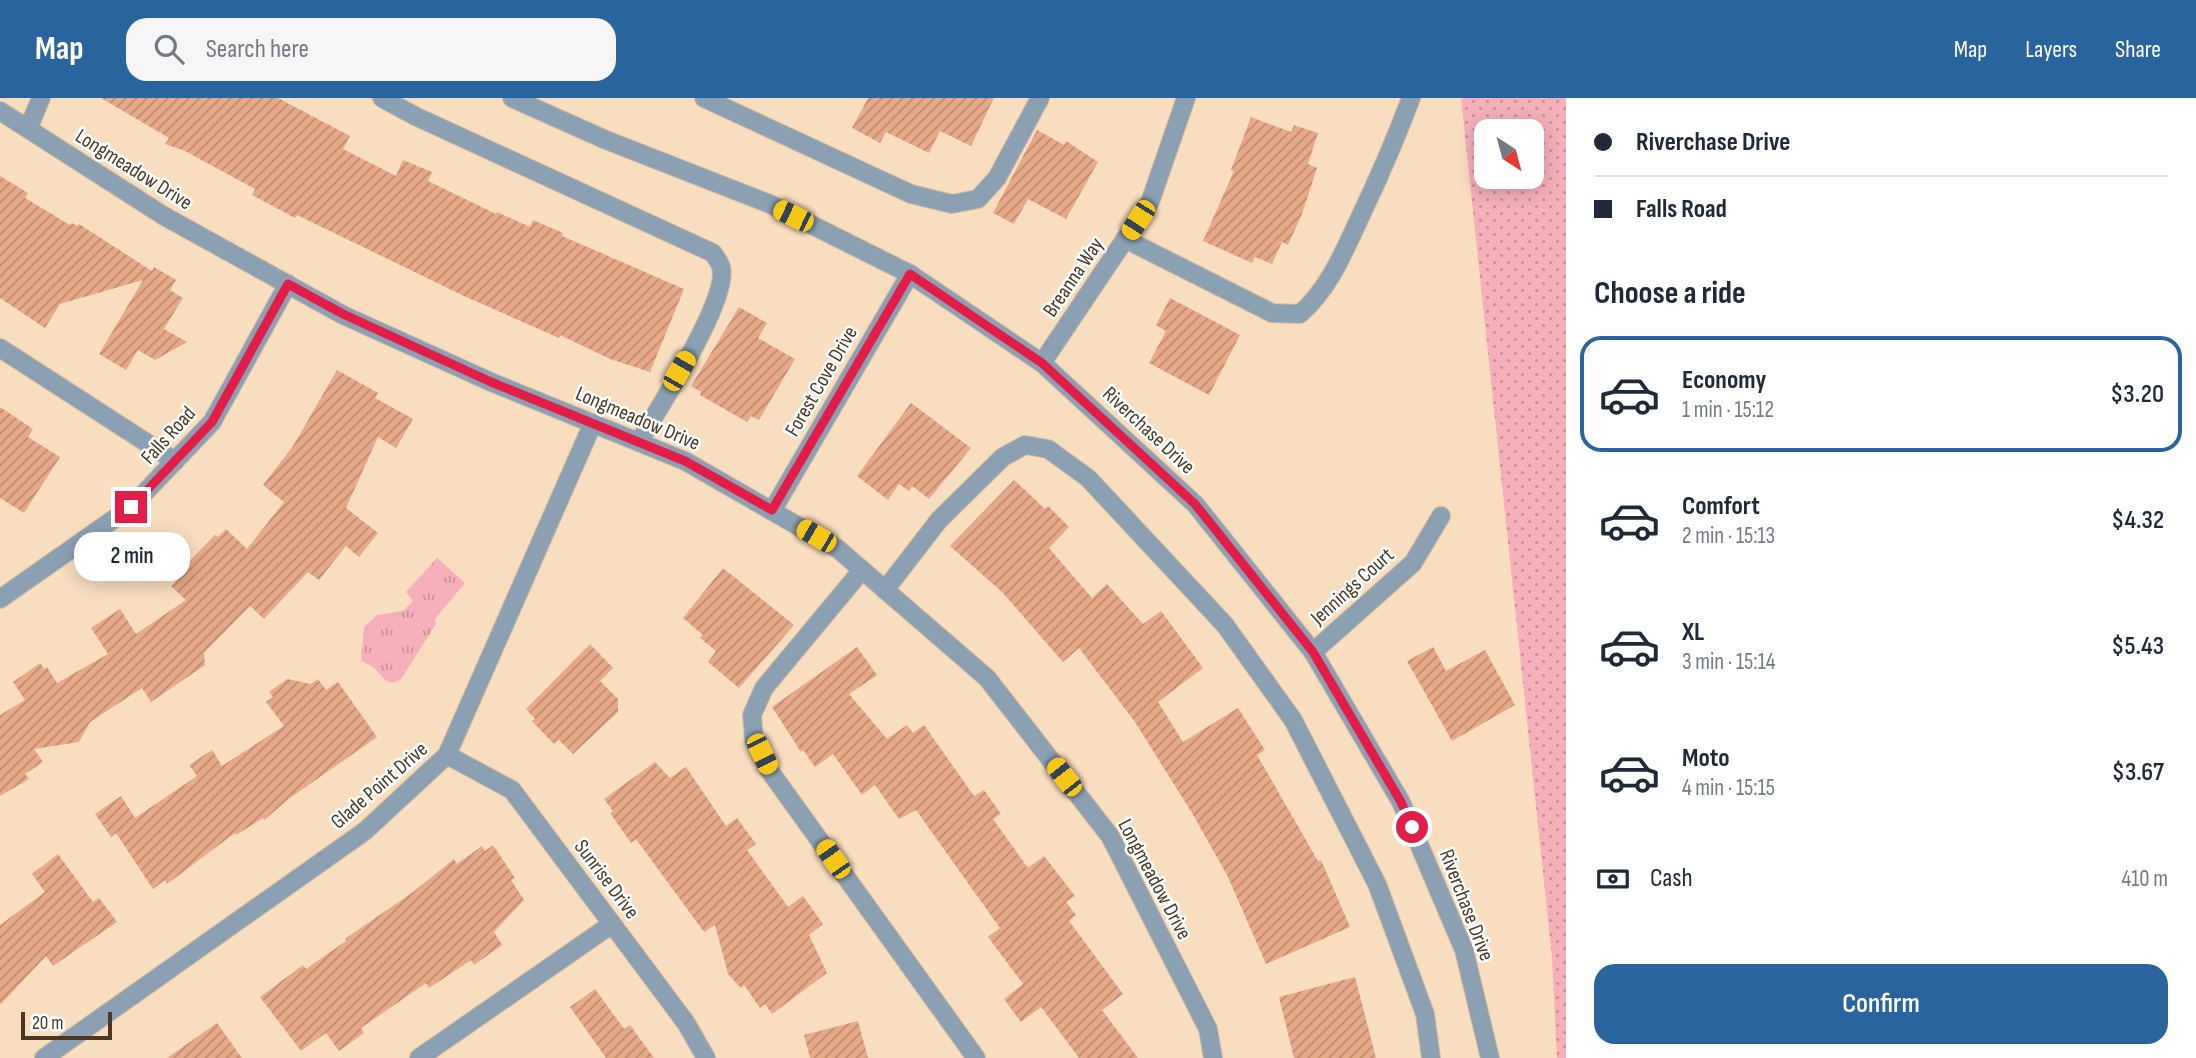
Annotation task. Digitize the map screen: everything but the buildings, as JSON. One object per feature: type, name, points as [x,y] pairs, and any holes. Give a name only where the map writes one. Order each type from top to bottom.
[{"type":"street","points":[[28,129],[41,98]]},
{"type":"street","points":[[382,98],[415,116],[713,253],[722,268],[719,291],[711,312],[639,442]]},
{"type":"street","name":"Riverchase Drive","points":[[512,98],[606,141],[770,204],[910,274],[1042,363],[1195,504],[1313,652],[1401,802],[1464,950],[1490,1058]]},
{"type":"street","points":[[704,98],[912,194],[951,204],[978,199],[997,178],[1040,98]]},
{"type":"street","name":"Breanna Way","points":[[1042,363],[1150,202],[1186,98]]},
{"type":"street","points":[[1125,239],[1272,313],[1300,314],[1313,302],[1338,266],[1394,145],[1410,98]]},
{"type":"street","name":"Longmeadow Drive","points":[[0,111],[164,216],[343,314],[491,382],[685,461],[838,549],[987,678],[1110,836],[1208,1029],[1213,1058]]},
{"type":"street","name":"Forest Cove Drive","points":[[772,510],[910,274]]},
{"type":"street","name":"Falls Road","points":[[0,599],[131,507],[212,422],[288,284]]},
{"type":"street","points":[[0,348],[175,461]]},
{"type":"street","name":"Glade Point Drive","points":[[44,1058],[365,831],[447,755],[593,423]]},
{"type":"street","points":[[885,590],[939,520],[1003,457],[1025,445],[1048,449],[1088,478],[1225,625],[1293,720],[1377,884],[1424,1014],[1431,1058]]},
{"type":"street","name":"Jennings Court","points":[[1313,652],[1413,563],[1441,516]]},
{"type":"street","points":[[862,570],[764,688],[752,715],[754,739],[769,770],[976,1058]]},
{"type":"street","name":"Sunrise Drive","points":[[447,755],[512,790],[686,1023],[706,1058]]},
{"type":"street","points":[[419,1058],[612,924]]},
{"type":"green space","points":[[1461,98],[1566,98],[1566,1058],[1557,1058],[1552,957]]},
{"type":"green space","points":[[437,558],[465,583],[435,619],[436,624],[401,679],[390,683],[374,668],[361,661],[364,627],[377,615],[403,611],[413,601],[406,592]]},
{"type":"route","points":[[131,507],[212,422],[288,284],[343,314],[491,382],[685,461],[772,510],[910,274],[1042,363],[1195,504],[1313,652],[1401,802],[1412,827]]}]
